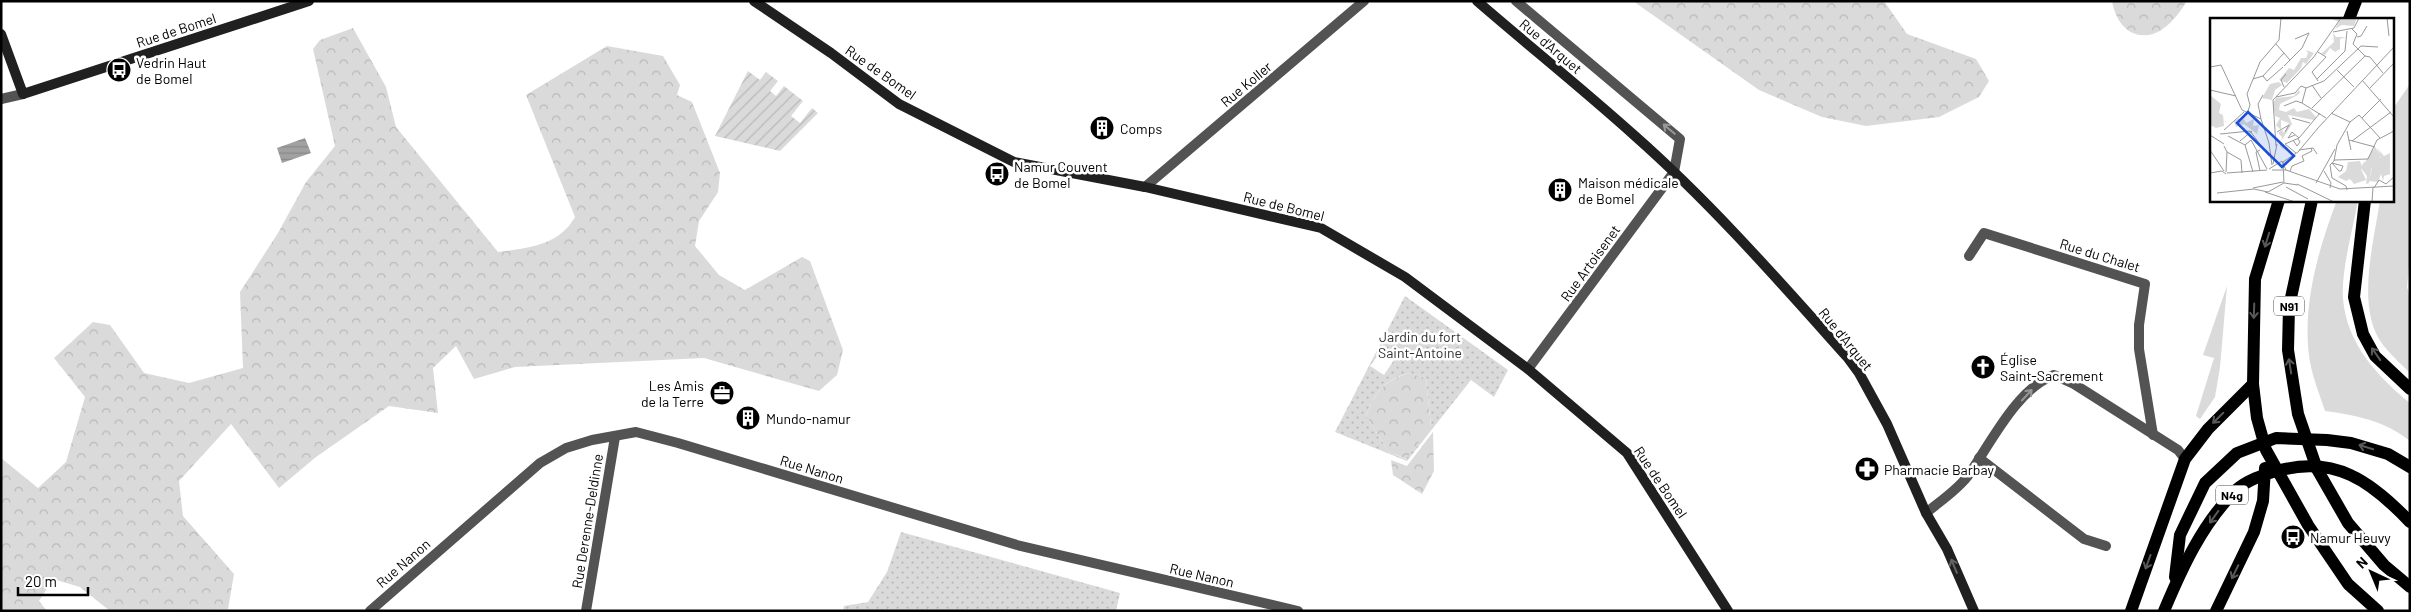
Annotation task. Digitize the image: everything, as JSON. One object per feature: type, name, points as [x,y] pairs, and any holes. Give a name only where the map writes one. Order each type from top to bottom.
[{"type":"main road","points":[[2349,18],[2357,1]]},
{"type":"main road","points":[[2357,1],[2359,18]]},
{"type":"main road","name":"N91","points":[[2279,201],[2255,279],[2253,384],[2257,418],[2266,450],[2299,510],[2324,550],[2348,584],[2378,611]]},
{"type":"main road","name":"N91","points":[[2312,201],[2289,307],[2288,350],[2298,414],[2317,469],[2348,523],[2384,565],[2410,587]]},
{"type":"main road","points":[[2365,201],[2354,297],[2363,334],[2375,356],[2410,389]]},
{"type":"main road","points":[[2130,611],[2184,459],[2208,429],[2253,384]]},
{"type":"main road","points":[[2175,585],[2180,535],[2205,483],[2237,453],[2276,438],[2327,440],[2352,443],[2388,454],[2410,467]]},
{"type":"main road","points":[[2216,611],[2254,532],[2263,501],[2266,450]]},
{"type":"main road","name":"N4g","points":[[2164,611],[2197,541],[2219,510],[2238,489],[2273,472],[2296,466],[2332,467],[2358,477],[2388,499],[2410,522]]},
{"type":"street","name":"Rue de Bomel","points":[[23,94],[309,1]]},
{"type":"street","name":"Rue de Bomel","points":[[754,1],[831,53],[899,104],[1014,162],[1146,187],[1321,228],[1405,277],[1528,369],[1627,453],[1728,611]]},
{"type":"street","name":"Rue Koller","points":[[1146,187],[1364,1]]},
{"type":"street","name":"Rue d'Arquet","points":[[1476,1],[1636,136],[1674,172],[1756,256],[1848,358],[1859,373],[1887,424],[1926,514],[1947,549],[1974,611]]},
{"type":"street","name":"Rue d'Arquet","points":[[1516,1],[1680,139],[1674,172]]},
{"type":"street","points":[[1,34],[23,94],[1,99]]},
{"type":"street","name":"Rue Artoisenet","points":[[1528,369],[1674,172]]},
{"type":"street","name":"Rue du Chalet","points":[[1969,256],[1984,233],[2145,284],[2139,325],[2139,349],[2153,435]]},
{"type":"street","points":[[1926,514],[1966,478],[1995,432],[2030,391],[2044,379],[2054,375],[2074,384],[2178,450],[2184,459]]},
{"type":"street","name":"Rue Nanon","points":[[370,611],[540,463],[566,448],[592,440],[636,432],[678,442],[1017,546],[1298,611]]},
{"type":"street","name":"Rue Derenne-Deldinne","points":[[586,611],[615,437]]},
{"type":"street","points":[[1979,458],[2084,539],[2106,546]]},
{"type":"green space","points":[[1633,1],[1884,1],[1907,34],[1976,59],[1989,81],[1979,97],[1939,117],[1866,126],[1822,117],[1759,90]]},
{"type":"green space","points":[[2112,1],[2187,1],[2166,27],[2148,35],[2141,35],[2123,26],[2116,14]]},
{"type":"green space","points":[[353,28],[386,87],[396,127],[498,252],[531,247],[551,240],[568,227],[575,217],[526,95],[607,46],[663,56],[680,85],[677,95],[692,102],[720,173],[718,192],[699,221],[695,246],[719,275],[745,290],[802,257],[810,261],[843,350],[837,375],[819,391],[704,358],[515,367],[474,379],[456,346],[433,368],[438,413],[389,406],[316,457],[279,488],[231,424],[179,481],[183,516],[234,574],[228,609],[110,611],[80,587],[53,579],[39,601],[47,611],[1,611],[1,458],[38,488],[66,462],[85,397],[54,358],[93,322],[110,325],[144,373],[189,383],[243,368],[240,292],[278,233],[306,182],[335,146],[313,49],[320,40]]},
{"type":"green space","points":[[748,71],[760,80],[766,72],[778,81],[770,91],[776,96],[784,86],[803,101],[791,116],[800,123],[812,108],[818,113],[780,151],[715,136]]},
{"type":"green space","points":[[2410,84],[2410,257],[2407,287],[2410,297],[2410,373],[2383,345],[2375,330],[2370,313],[2368,294],[2371,255],[2380,201],[2394,201],[2394,107]]},
{"type":"green space","points":[[2337,201],[2358,201],[2344,275],[2343,299],[2346,315],[2357,345],[2366,358],[2386,382],[2410,403],[2410,441],[2391,428],[2370,420],[2325,411],[2310,362],[2308,342],[2308,321],[2313,280]]},
{"type":"green space","points":[[2227,286],[2220,367],[2215,397],[2200,419],[2196,416],[2214,358],[2203,355]]},
{"type":"green space","name":"Jardin du fort Saint-Antoine","points":[[1405,296],[1508,370],[1494,397],[1471,380],[1407,461],[1335,432]],"holes":[[[1381,351],[1394,360],[1384,375],[1370,366]],[[1409,373],[1426,378],[1431,426],[1406,459],[1389,452],[1366,416],[1373,400],[1382,388],[1400,376]]]},
{"type":"green space","points":[[1409,373],[1426,378],[1431,427],[1407,459],[1389,452],[1366,416],[1381,388],[1392,380]]},
{"type":"green space","points":[[1433,432],[1434,471],[1422,494],[1393,475],[1391,460],[1407,466]]},
{"type":"green space","points":[[901,532],[1120,593],[1116,611],[843,611],[844,606],[868,602],[887,572]]},
{"type":"shaded area","points":[[305,138],[311,153],[282,163],[277,148]]},
{"type":"place","name":"Vedrin Haut de Bomel","points":[[119,70]]},
{"type":"place","name":"Comps","points":[[1102,128]]},
{"type":"place","name":"Namur Couvent de Bomel","points":[[997,174]]},
{"type":"place","name":"Maison médicale de Bomel","points":[[1560,190]]},
{"type":"place","name":"Église Saint-Sacrement","points":[[1983,367]]},
{"type":"place","name":"Les Amis de la Terre","points":[[722,393]]},
{"type":"place","name":"Mundo-namur","points":[[748,418]]},
{"type":"place","name":"Pharmacie Barbay","points":[[1867,469]]},
{"type":"place","name":"Namur Heuvy","points":[[2293,537]]}]
